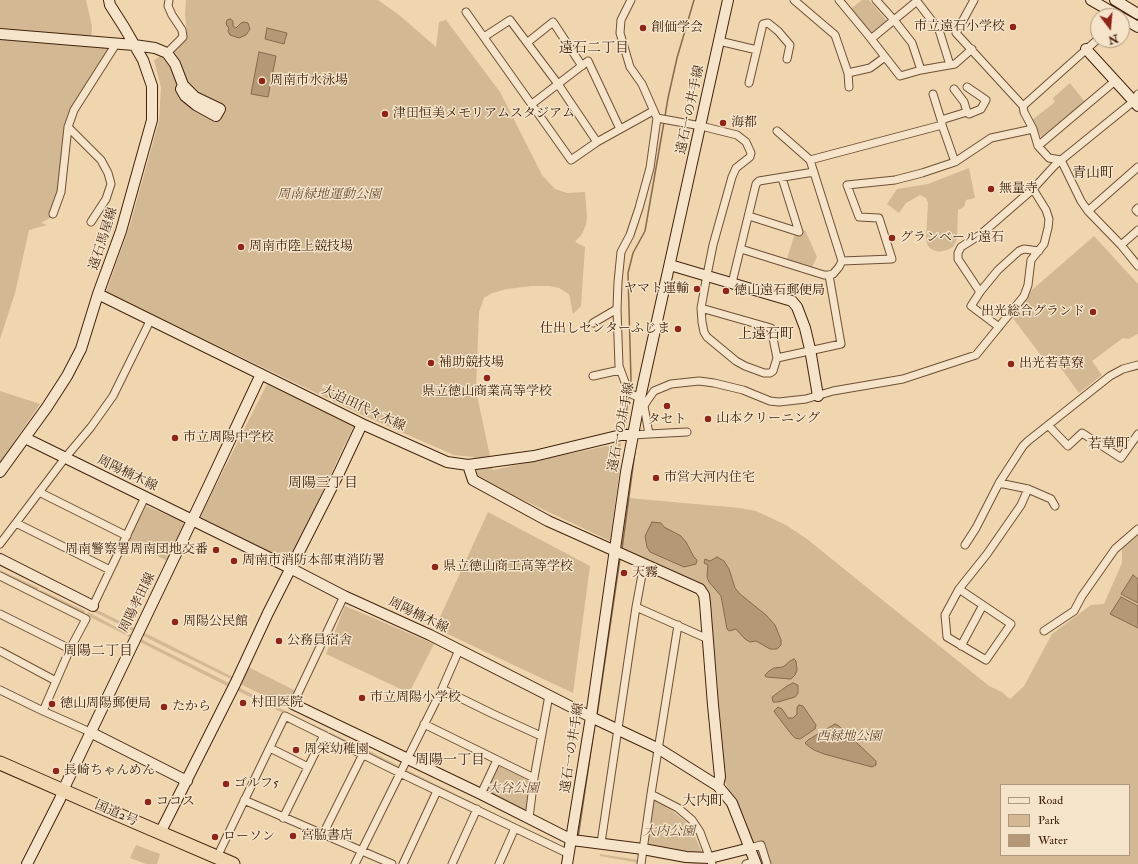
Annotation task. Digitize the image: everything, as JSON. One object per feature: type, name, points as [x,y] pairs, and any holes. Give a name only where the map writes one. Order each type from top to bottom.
[{"type":"highway","name":"国道2号","points":[[0,762],[62,795],[214,860],[233,864]]},
{"type":"highway","name":"国道2号","points":[[0,772],[160,833],[214,860]]},
{"type":"street","name":"遠石馬屋線","points":[[0,472],[67,376],[81,349],[98,294],[121,231],[152,120],[152,86],[143,60],[110,6],[109,0]]},
{"type":"street","points":[[167,53],[178,44],[183,37],[182,30],[168,6],[169,0]]},
{"type":"street","points":[[631,0],[621,20],[620,33],[630,67],[642,84],[655,115],[650,168],[639,208],[630,234],[621,252],[618,282],[617,309],[620,370],[629,393],[640,398]]},
{"type":"street","name":"遠石一の井手線","points":[[568,859],[594,719],[614,551],[626,472],[640,398],[728,0]]},
{"type":"street","points":[[794,0],[834,35],[848,73],[849,87]]},
{"type":"street","points":[[838,0],[871,38],[900,76],[921,70],[955,64],[972,49]]},
{"type":"street","points":[[876,0],[912,43],[921,70]]},
{"type":"street","points":[[974,0],[956,33],[1023,106],[1024,112],[1033,129],[1038,146],[1049,158],[1061,160]]},
{"type":"street","points":[[1091,0],[1105,8]]},
{"type":"street","points":[[1115,0],[1138,12]]},
{"type":"street","points":[[871,38],[916,1],[939,30],[950,65]]},
{"type":"street","points":[[466,12],[571,160],[597,142],[620,129],[655,115],[737,135],[746,142],[751,153],[750,158],[736,168],[732,176],[713,244],[701,308],[702,322],[704,332],[707,337],[736,361],[745,366],[770,373],[773,371],[777,358],[771,328],[701,308]]},
{"type":"street","points":[[484,37],[510,20],[558,84],[597,142]]},
{"type":"street","points":[[528,42],[553,22],[582,66]]},
{"type":"street","points":[[749,83],[763,24],[768,23],[778,31],[790,45],[787,59]]},
{"type":"street","points":[[0,34],[155,48],[167,53],[175,64],[183,85]]},
{"type":"street","points":[[719,41],[757,50]]},
{"type":"street","points":[[53,214],[61,192],[68,127],[74,110],[116,44]]},
{"type":"street","points":[[1023,106],[1090,46]]},
{"type":"street","points":[[980,292],[958,259],[958,254],[961,247],[980,235],[1033,189],[1061,160],[1137,100],[1115,81],[1086,49]]},
{"type":"street","points":[[848,73],[870,68],[885,57]]},
{"type":"street","points":[[532,104],[588,61],[620,129]]},
{"type":"street","points":[[1038,146],[1115,81]]},
{"type":"street","points":[[810,160],[941,122],[967,112],[969,114],[981,109],[986,100],[967,87]]},
{"type":"street","points":[[954,90],[964,102],[967,112]]},
{"type":"street","points":[[933,94],[955,162]]},
{"type":"street","points":[[68,127],[101,160],[108,173],[111,184],[106,199],[91,222]]},
{"type":"street","points":[[842,261],[892,259],[879,218],[859,217],[847,185],[895,180],[955,162],[991,138],[1033,129]]},
{"type":"street","points":[[741,249],[818,274],[833,274],[842,261],[810,160],[777,131]]},
{"type":"street","points":[[1061,160],[1081,201],[1088,211],[1121,245],[1138,266]]},
{"type":"street","points":[[1088,211],[1138,167]]},
{"type":"street","points":[[732,283],[756,184],[759,181],[814,172]]},
{"type":"street","points":[[749,216],[799,232],[782,178]]},
{"type":"street","points":[[649,434],[644,406],[654,391],[671,384],[699,381],[714,383],[743,390],[770,401],[779,402],[806,399],[833,391],[903,379],[976,355],[1024,296],[1028,285],[1031,260],[1044,244],[1049,219],[1046,210],[1033,189]]},
{"type":"street","points":[[1138,208],[1136,210],[1138,212]]},
{"type":"street","points":[[1121,245],[1138,230]]},
{"type":"street","points":[[999,327],[971,306],[980,292],[998,270],[1018,251],[1024,249],[1039,251]]},
{"type":"street","points":[[670,265],[792,301],[802,315],[818,396]]},
{"type":"street","points":[[777,358],[841,344],[829,275]]},
{"type":"street","name":"大迫田代々木線","points":[[98,294],[362,424],[447,462],[468,465],[534,456],[621,435],[633,435]]},
{"type":"street","points":[[593,323],[617,309]]},
{"type":"street","points":[[0,544],[65,458],[91,427],[113,396],[151,319]]},
{"type":"street","points":[[965,545],[976,528],[999,483],[1023,446],[1110,376],[1123,369],[1138,365]]},
{"type":"street","points":[[593,376],[620,370]]},
{"type":"street","name":"周陽孝田線","points":[[27,864],[62,795],[90,732],[261,374]]},
{"type":"street","points":[[160,833],[362,424]]},
{"type":"street","points":[[1048,425],[1068,446],[1082,433],[1121,458],[1138,434]]},
{"type":"street","points":[[633,435],[687,432]]},
{"type":"street","name":"周陽楠木線","points":[[25,438],[344,596],[430,635],[594,719],[659,749],[718,786],[732,803],[750,848],[753,863]]},
{"type":"street","points":[[468,465],[473,480],[548,521],[700,589],[705,599],[720,777],[718,786]]},
{"type":"street","points":[[999,483],[1028,489],[1051,499],[1055,506]]},
{"type":"street","points":[[959,589],[1011,624],[986,660],[947,637],[945,615],[959,589],[987,554],[1021,504],[1028,489]]},
{"type":"street","points":[[39,492],[127,536]]},
{"type":"street","points":[[0,559],[93,606],[145,497]]},
{"type":"street","points":[[16,523],[110,570]]},
{"type":"street","points":[[1044,631],[1074,611],[1082,596],[1115,549],[1138,529]]},
{"type":"street","points":[[601,843],[636,607],[644,564]]},
{"type":"street","points":[[0,576],[86,618],[70,649],[42,711]]},
{"type":"street","points":[[344,596],[293,704],[481,794],[572,840],[643,849],[711,861],[761,845],[768,864]]},
{"type":"street","points":[[961,646],[983,605]]},
{"type":"street","points":[[636,607],[708,639]]},
{"type":"street","points":[[0,614],[70,649]]},
{"type":"street","points":[[641,864],[678,625]]},
{"type":"street","points":[[355,864],[442,689],[459,650]]},
{"type":"street","points":[[0,651],[56,681]]},
{"type":"street","points":[[442,689],[541,736]]},
{"type":"street","points":[[0,690],[42,711],[90,732],[187,781]]},
{"type":"street","points":[[529,818],[534,778],[549,695]]},
{"type":"street","points":[[214,860],[285,716],[515,828],[568,859]]},
{"type":"street","points":[[424,724],[534,778]]},
{"type":"street","points":[[284,818],[324,735]]},
{"type":"street","points":[[270,748],[308,767]]},
{"type":"street","points":[[323,834],[363,754]]},
{"type":"street","points":[[481,794],[497,760]]},
{"type":"street","points":[[403,864],[437,791]]},
{"type":"street","points":[[651,794],[678,808],[692,820],[700,832],[711,861]]},
{"type":"street","points":[[244,800],[392,864]]},
{"type":"street","points":[[452,864],[477,810]]},
{"type":"street","points":[[499,864],[515,828]]},
{"type":"green space","points":[[0,0],[86,0],[92,26],[91,42],[116,43],[75,109],[62,193],[50,218],[41,223],[47,225],[29,230],[15,293],[0,339]]},
{"type":"green space","name":"周南緑地運動公園","points":[[186,0],[378,0],[399,15],[436,47],[439,22],[446,20],[500,92],[542,175],[555,189],[567,193],[585,192],[587,217],[586,225],[582,234],[575,242],[585,247],[581,306],[573,314],[569,294],[559,288],[549,286],[532,286],[507,289],[492,293],[484,298],[479,312],[476,391],[493,470],[621,443],[619,474],[610,541],[479,479],[474,457],[454,455],[360,414],[106,292],[130,225],[159,121],[161,87],[154,60],[183,42],[187,33],[185,15]]},
{"type":"green space","points":[[862,0],[869,0],[887,21],[871,34],[850,9]]},
{"type":"green space","points":[[1070,83],[1085,102],[1042,138],[1032,120],[1055,102],[1053,98]]},
{"type":"green space","points":[[969,168],[975,198],[966,200],[964,207],[958,210],[957,239],[953,247],[947,250],[939,252],[928,246],[926,239],[928,203],[926,198],[920,195],[906,203],[899,213],[887,204],[897,189],[928,184]]},
{"type":"green space","points":[[805,230],[817,257],[812,267],[787,259],[795,233],[802,234],[802,231]]},
{"type":"green space","name":"出光総合グランド","points":[[1094,236],[1138,284],[1138,334],[1128,339],[1123,338],[1092,361],[1102,375],[1079,393],[1050,353],[1043,358],[1012,317],[1032,290]]},
{"type":"green space","points":[[267,384],[354,425],[289,562],[200,517]]},
{"type":"green space","points":[[0,391],[40,404],[0,462]]},
{"type":"green space","name":"西緑地公園","points":[[628,498],[740,508],[756,511],[786,525],[807,539],[989,686],[1002,692],[1010,699],[1024,686],[1052,634],[1091,605],[1104,604],[1122,563],[1122,547],[1138,531],[1138,864],[761,864],[723,777],[717,678],[708,597],[619,550]]},
{"type":"green space","points":[[146,506],[182,521],[184,526],[168,561],[127,542]]},
{"type":"green space","points":[[488,512],[590,566],[573,693],[435,628]]},
{"type":"green space","points":[[0,570],[39,588],[37,591],[0,573]]},
{"type":"green space","points":[[41,590],[85,611],[84,615],[40,592]]},
{"type":"green space","points":[[345,606],[434,644],[409,693],[326,654]]},
{"type":"green space","points":[[91,607],[136,629],[135,632],[90,610]]},
{"type":"green space","points":[[88,612],[133,636],[132,638],[86,615]]},
{"type":"green space","points":[[143,632],[235,678],[233,680],[141,635]]},
{"type":"green space","points":[[139,638],[231,684],[229,687],[138,641]]},
{"type":"green space","points":[[248,667],[296,691],[296,711],[240,684]]},
{"type":"green space","points":[[238,687],[289,713],[287,715],[236,690]]},
{"type":"green space","points":[[312,724],[352,743],[351,745],[311,726]]},
{"type":"green space","points":[[354,743],[401,767],[400,769],[353,746]]},
{"type":"green space","name":"大谷公園","points":[[498,765],[531,782],[526,813],[485,792]]},
{"type":"green space","points":[[407,770],[478,805],[477,807],[406,772]]},
{"type":"green space","points":[[479,796],[565,840],[564,843],[478,799]]},
{"type":"green space","name":"大内公園","points":[[654,799],[665,805],[686,822],[693,832],[704,857],[648,847]]},
{"type":"green space","points":[[136,845],[160,854],[157,864],[146,864],[130,858]]},
{"type":"green space","points":[[648,853],[705,863],[691,864],[650,857]]},
{"type":"green space","points":[[600,854],[639,860],[639,863],[600,856]]},
{"type":"water","points":[[230,19],[233,21],[233,26],[236,28],[241,23],[248,23],[250,29],[246,35],[239,38],[230,35],[228,31],[229,28],[226,23],[227,20]]},
{"type":"water","points":[[267,28],[287,33],[284,44],[265,39]]},
{"type":"water","points":[[259,52],[276,56],[268,97],[251,94]]},
{"type":"water","points":[[652,522],[661,523],[664,527],[681,536],[697,560],[696,564],[684,567],[650,552],[647,547],[645,536]]},
{"type":"water","points":[[717,557],[724,561],[729,569],[735,588],[740,594],[766,615],[775,625],[781,640],[781,645],[777,649],[770,649],[756,641],[750,642],[745,639],[736,629],[729,631],[727,629],[721,596],[709,582],[707,577],[708,565],[704,563],[705,559],[710,561]]},
{"type":"water","points":[[1133,575],[1138,579],[1138,603],[1121,594]]},
{"type":"water","points":[[1121,597],[1138,606],[1138,628],[1110,614]]},
{"type":"water","points":[[794,659],[796,661],[797,670],[791,679],[766,677],[765,675],[769,671],[774,668],[783,667]]},
{"type":"water","points":[[793,683],[798,685],[798,693],[795,697],[773,702],[772,697]]},
{"type":"water","points":[[799,705],[803,706],[816,725],[815,729],[800,739],[795,738],[792,735],[774,711],[778,707],[782,709],[788,718],[793,718],[797,714],[797,707]]},
{"type":"water","points":[[835,724],[876,761],[876,765],[872,767],[824,754],[814,750],[805,743]]},
{"type":"waterway","points":[[665,116],[677,58],[694,0]]},
{"type":"waterway","points":[[630,387],[628,273],[633,253],[645,231],[664,122]]},
{"type":"waterway","points":[[628,431],[624,426],[629,395]]},
{"type":"waterway","points":[[622,549],[636,444]]},
{"type":"waterway","points":[[597,715],[620,559]]},
{"type":"waterway","points":[[578,838],[595,723]]},
{"type":"place","name":"市立遠石小学校","points":[[1013,27]]},
{"type":"place","name":"創価学会","points":[[643,28]]},
{"type":"place","name":"周南市水泳場","points":[[262,81]]},
{"type":"place","name":"津田恒美メモリアムスタジアム","points":[[385,114]]},
{"type":"place","name":"海都","points":[[723,123]]},
{"type":"place","name":"無量寺","points":[[991,189]]},
{"type":"place","name":"グランベール遠石","points":[[892,238]]},
{"type":"place","name":"周南市陸上競技場","points":[[241,247]]},
{"type":"place","name":"ヤマト運輸","points":[[697,289]]},
{"type":"place","name":"徳山遠石郵便局","points":[[726,291]]},
{"type":"place","name":"出光総合グランド","points":[[1093,312]]},
{"type":"place","name":"仕出しセンターふじま","points":[[678,329]]},
{"type":"place","name":"補助競技場","points":[[431,363]]},
{"type":"place","name":"出光若草寮","points":[[1011,364]]},
{"type":"place","name":"県立徳山商業高等学校","points":[[487,378]]},
{"type":"place","name":"タセト","points":[[667,406]]},
{"type":"place","name":"山本クリーニング","points":[[708,419]]},
{"type":"place","name":"市立周陽中学校","points":[[175,438]]},
{"type":"place","name":"市営大河内住宅","points":[[656,478]]},
{"type":"place","name":"周南警察署周南団地交番","points":[[216,550]]},
{"type":"place","name":"周南市消防本部東消防署","points":[[234,561]]},
{"type":"place","name":"県立徳山商工高等学校","points":[[435,567]]},
{"type":"place","name":"天霧","points":[[624,573]]},
{"type":"place","name":"周陽公民館","points":[[175,622]]},
{"type":"place","name":"公務員宿舎","points":[[279,641]]},
{"type":"place","name":"市立周陽小学校","points":[[362,698]]},
{"type":"place","name":"村田医院","points":[[243,703]]},
{"type":"place","name":"徳山周陽郵便局","points":[[52,704]]},
{"type":"place","name":"たから","points":[[164,707]]},
{"type":"place","name":"周栄幼稚園","points":[[296,750]]},
{"type":"place","name":"長崎ちゃんめん","points":[[56,771]]},
{"type":"place","name":"ゴルフ5","points":[[226,784]]},
{"type":"place","name":"ココス","points":[[148,802]]},
{"type":"place","name":"宮脇書店","points":[[293,836]]},
{"type":"place","name":"ローソン","points":[[215,837]]},
{"type":"district","name":"遠石二丁目","points":[[594,49]]},
{"type":"district","name":"青山町","points":[[1093,174]]},
{"type":"district","name":"上遠石町","points":[[766,335]]},
{"type":"district","name":"若草町","points":[[1109,445]]},
{"type":"district","name":"周陽三丁目","points":[[323,484]]},
{"type":"district","name":"周陽二丁目","points":[[98,652]]},
{"type":"district","name":"周陽一丁目","points":[[450,761]]},
{"type":"district","name":"大内町","points":[[703,802]]}]
